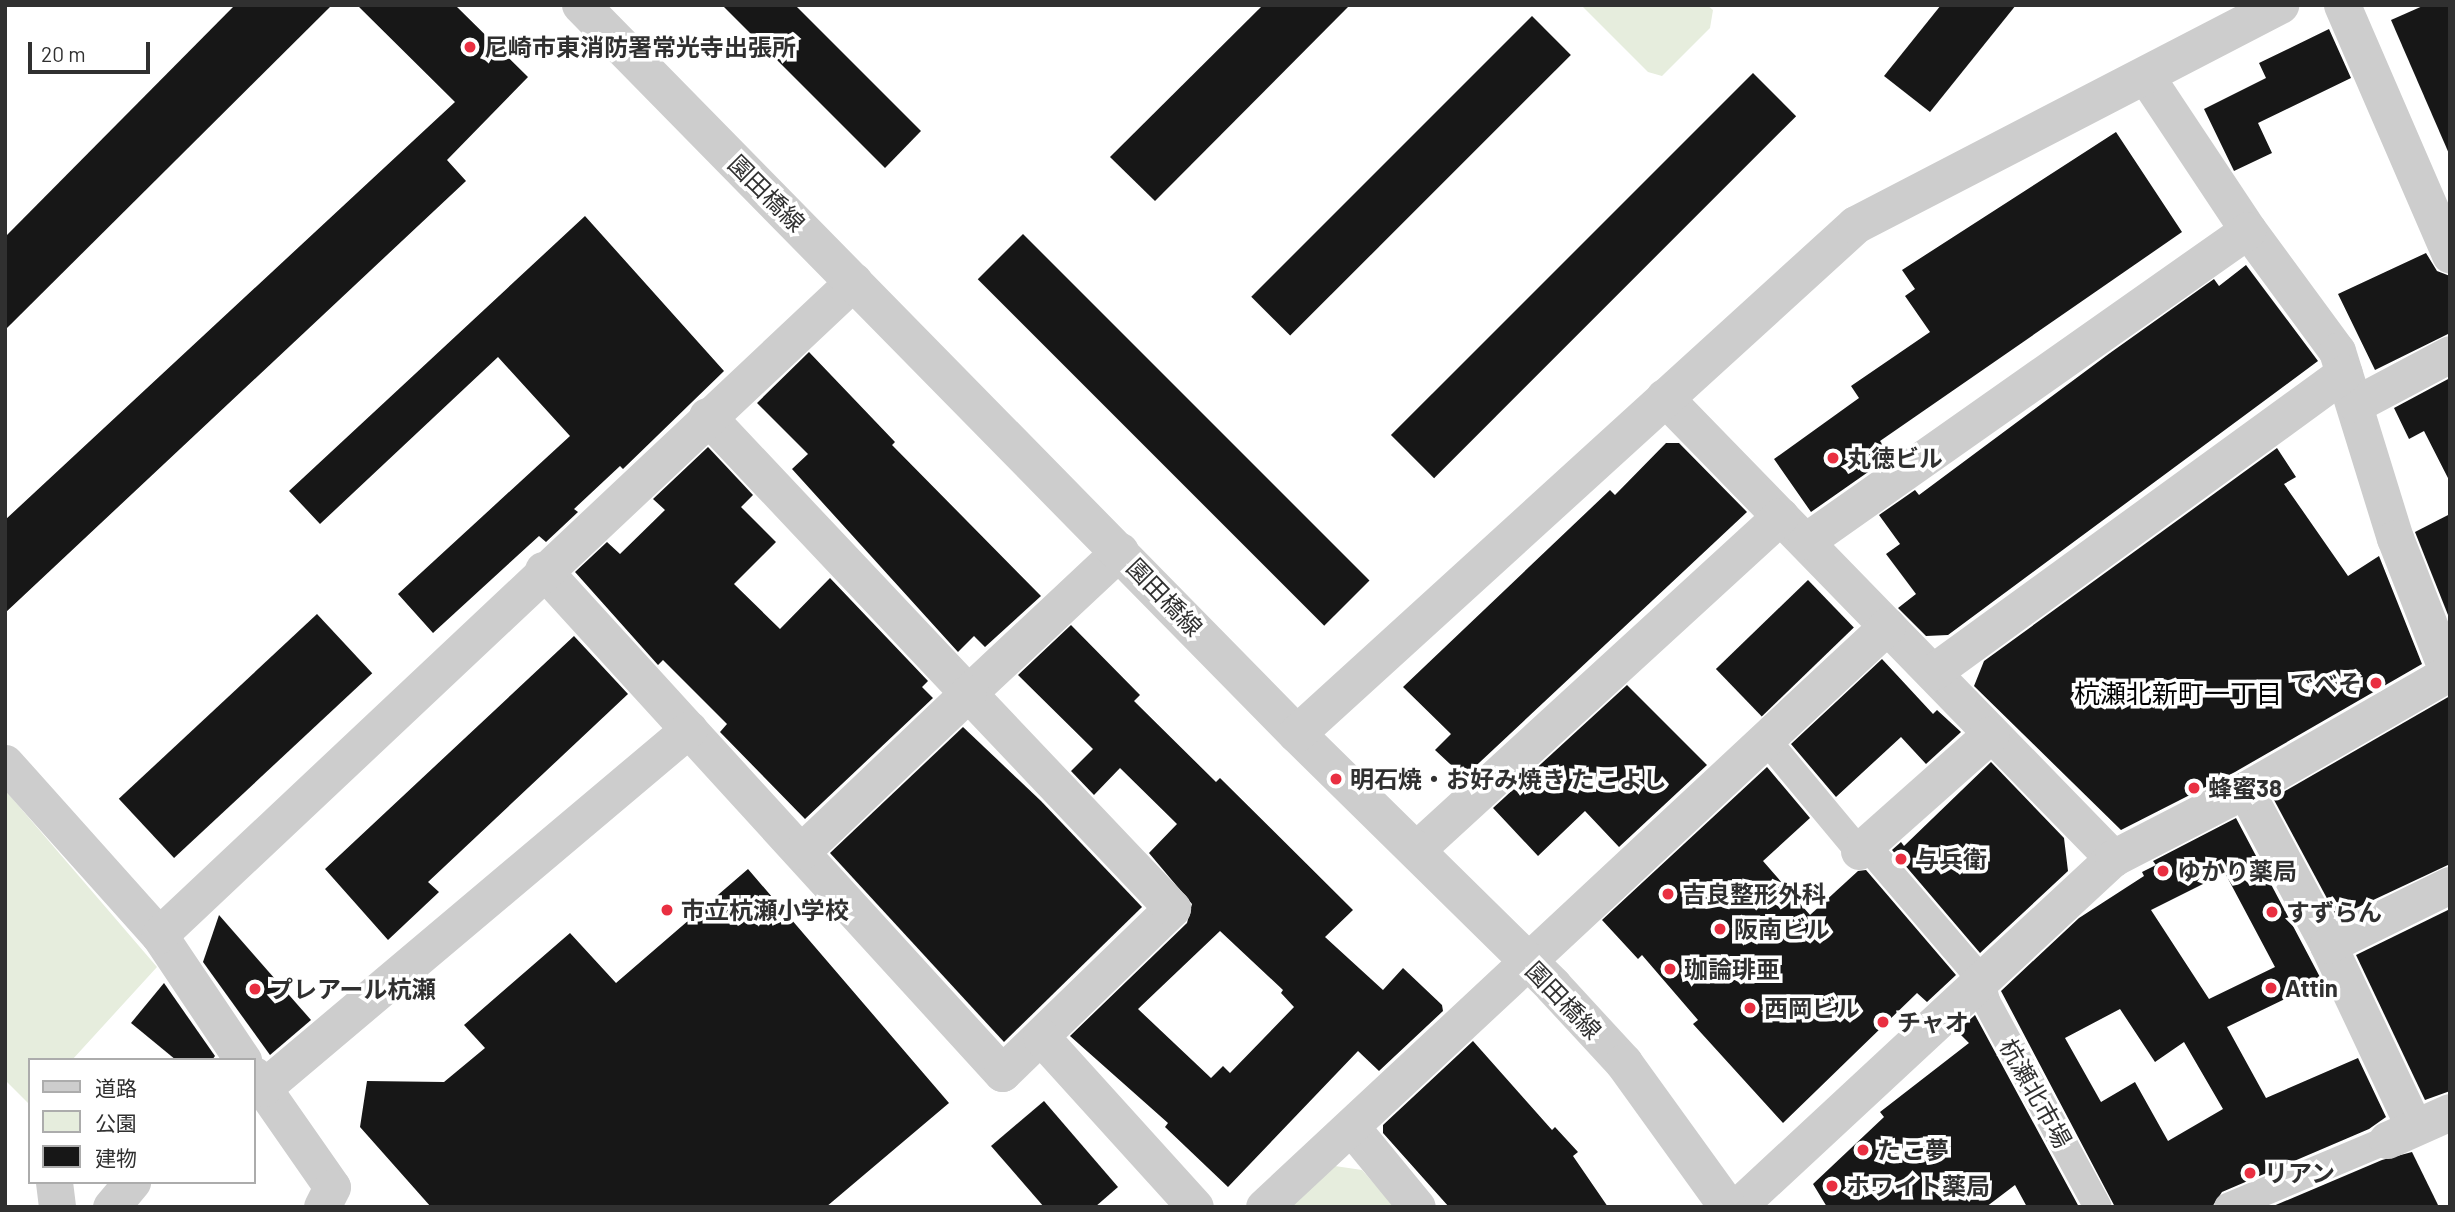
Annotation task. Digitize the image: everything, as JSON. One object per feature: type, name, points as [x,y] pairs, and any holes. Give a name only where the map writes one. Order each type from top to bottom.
[{"type":"street","name":"園田橋線","points":[[581,5],[1297,734],[1528,961],[1623,1063],[1728,1207]]},
{"type":"street","points":[[1297,734],[1856,225],[2280,5]]},
{"type":"street","points":[[2342,5],[2450,255]]},
{"type":"street","points":[[1737,1207],[1980,978],[2113,858],[2245,790],[2449,672],[2395,538],[2337,351],[2248,230],[2145,75]]},
{"type":"street","points":[[1417,849],[1793,528],[2248,230]]},
{"type":"street","points":[[159,935],[543,570],[854,281]]},
{"type":"street","points":[[1933,672],[2350,389],[2450,354]]},
{"type":"street","points":[[1664,397],[2113,858]]},
{"type":"street","points":[[543,570],[1002,1073],[1041,1037],[1085,988],[1172,908],[707,416]]},
{"type":"street","points":[[802,851],[1120,551]]},
{"type":"street","points":[[1264,1207],[1352,1128],[1764,737],[1887,626]]},
{"type":"street","points":[[256,1060],[689,729]]},
{"type":"street","points":[[1863,848],[1991,734]]},
{"type":"street","points":[[1764,737],[1980,978]]},
{"type":"street","points":[[5,763],[159,935],[241,1058]]},
{"type":"street","points":[[2245,790],[2329,946],[2397,1126]]},
{"type":"street","points":[[2329,946],[2450,885]]},
{"type":"street","name":"杭瀬北市場","points":[[1980,978],[1986,1001],[2098,1207]]},
{"type":"street","points":[[1041,1037],[1195,1207]]},
{"type":"street","points":[[256,1080],[332,1187],[322,1207]]},
{"type":"street","points":[[2228,1207],[2397,1126],[2450,1112]]},
{"type":"street","points":[[1352,1128],[1418,1207]]},
{"type":"street","points":[[54,1184],[57,1207]]},
{"type":"street","points":[[111,1207],[130,1184]]},
{"type":"green space","points":[[1581,5],[1707,5],[1713,10],[1710,28],[1662,76],[1648,72]]},
{"type":"green space","points":[[5,790],[157,967],[74,1058],[28,1058],[28,1103],[5,1080]]},
{"type":"green space","points":[[1335,1166],[1362,1170],[1395,1207],[1290,1207]]},
{"type":"building","points":[[235,5],[332,5],[5,330],[5,237]]},
{"type":"building","points":[[357,5],[455,5],[528,77],[447,160],[466,181],[5,613],[5,520],[455,102]]},
{"type":"building","points":[[722,5],[795,5],[921,131],[885,168]]},
{"type":"building","points":[[1263,5],[1350,5],[1155,201],[1110,157]]},
{"type":"building","points":[[1941,5],[2016,5],[1930,112],[1884,76]]},
{"type":"building","points":[[2425,5],[2450,5],[2450,156],[2391,20]]},
{"type":"building","points":[[1532,16],[1571,55],[1290,336],[1251,297]]},
{"type":"building","points":[[2329,29],[2351,78],[2258,123],[2272,153],[2234,171],[2204,109],[2266,78],[2259,63]]},
{"type":"building","points":[[1753,73],[1796,116],[1434,478],[1391,435]]},
{"type":"building","points":[[2116,132],[2182,232],[1880,441],[1891,456],[1811,512],[1774,459],[1859,398],[1851,386],[1930,332],[1905,296],[1915,289],[1902,270]]},
{"type":"building","points":[[585,216],[724,371],[623,469],[620,466],[574,509],[578,512],[546,542],[539,536],[433,633],[398,594],[570,436],[498,357],[320,524],[289,491]]},
{"type":"building","points":[[1023,234],[1369,580],[1324,626],[978,279]]},
{"type":"building","points":[[2426,253],[2437,271],[2450,276],[2450,333],[2375,370],[2338,294]]},
{"type":"building","points":[[2246,265],[2318,361],[1948,635],[1926,636],[1898,608],[1916,594],[1886,554],[1900,544],[1879,515],[1915,490],[1919,495],[2214,279],[2219,286]]},
{"type":"building","points":[[809,352],[895,442],[892,445],[1041,596],[985,647],[974,636],[958,652],[792,469],[808,454],[757,403]]},
{"type":"building","points":[[2450,378],[2450,482],[2424,431],[2409,439],[2394,408]]},
{"type":"building","points":[[1666,443],[1679,443],[1747,512],[1464,777],[1435,750],[1451,734],[1403,687],[1610,490],[1615,495]]},
{"type":"building","points":[[708,447],[753,495],[741,507],[776,542],[734,584],[780,629],[830,578],[928,681],[922,687],[933,698],[805,819],[720,732],[727,724],[663,660],[658,665],[575,572],[607,542],[620,554],[665,510],[653,499]]},
{"type":"building","points":[[2277,448],[2296,477],[2284,484],[2348,576],[2379,556],[2422,664],[2235,772],[2121,830],[1974,686],[1984,661]]},
{"type":"building","points":[[2450,514],[2450,620],[2415,532]]},
{"type":"building","points":[[1808,580],[1854,627],[1762,716],[1716,669]]},
{"type":"building","points":[[317,614],[372,673],[174,858],[119,799]]},
{"type":"building","points":[[1071,625],[1140,695],[1134,701],[1216,782],[1220,778],[1353,910],[1325,937],[1383,990],[1403,968],[1442,1005],[1443,1011],[1379,1071],[1358,1051],[1228,1187],[1165,1127],[1168,1123],[1070,1036],[1187,923],[1192,904],[1149,853],[1177,824],[1120,768],[1094,795],[1071,771],[1093,749],[1018,675]],"holes":[[[1220,931],[1283,990],[1281,993],[1294,1007],[1230,1073],[1223,1066],[1211,1078],[1138,1009]]]},
{"type":"building","points":[[574,636],[628,694],[428,882],[439,892],[388,940],[325,869]]},
{"type":"building","points":[[1882,659],[1933,714],[1937,710],[1961,732],[1926,764],[1901,737],[1836,797],[1791,744]]},
{"type":"building","points":[[1627,685],[1707,765],[1619,847],[1585,811],[1538,856],[1493,808]]},
{"type":"building","points":[[2450,696],[2450,864],[2337,917],[2273,798]]},
{"type":"building","points":[[963,727],[1041,801],[1142,907],[1004,1042],[830,853]]},
{"type":"building","points":[[1991,762],[2064,838],[2068,871],[1980,953],[1892,850],[1901,842],[1904,846]]},
{"type":"building","points":[[1767,767],[1810,818],[1763,861],[1810,915],[1858,871],[1866,870],[1956,975],[1927,1002],[1917,993],[1783,1123],[1693,1024],[1698,1020],[1642,955],[1638,959],[1602,920]]},
{"type":"building","points":[[2236,818],[2322,981],[2227,1027],[2266,1098],[2358,1058],[2386,1117],[2369,1129],[2222,1192],[2212,1207],[2115,1207],[2001,991],[2079,918],[2144,876],[2142,872],[2156,865],[2153,861]],"holes":[[[2225,873],[2275,967],[2209,999],[2151,910]],[[2120,1009],[2155,1062],[2184,1042],[2223,1109],[2168,1141],[2135,1082],[2101,1102],[2065,1038]]]},
{"type":"building","points":[[748,869],[949,1103],[826,1207],[431,1207],[360,1127],[367,1081],[444,1082],[485,1048],[464,1025],[570,933],[616,983]]},
{"type":"building","points":[[2450,909],[2450,1091],[2425,1100],[2356,955]]},
{"type":"building","name":"プレアール杭瀬","points":[[219,915],[311,1020],[270,1055],[203,962]]},
{"type":"building","points":[[164,983],[215,1056],[174,1058],[131,1023]]},
{"type":"building","points":[[1975,1015],[2079,1207],[2027,1207],[2015,1185],[1986,1207],[1827,1207],[1813,1184],[1884,1117],[1880,1112],[1969,1043],[1957,1031]]},
{"type":"building","points":[[1473,1041],[1552,1130],[1555,1127],[1578,1152],[1573,1156],[1608,1207],[1449,1207],[1383,1133],[1383,1125]]},
{"type":"building","points":[[1044,1101],[1118,1187],[1095,1207],[1044,1207],[991,1146]]},
{"type":"building","points":[[2412,1152],[2439,1207],[2271,1207],[2382,1160]]},
{"type":"place","name":"尼崎市東消防署常光寺出張所","points":[[470,47]]},
{"type":"place","name":"丸徳ビル","points":[[1833,458]]},
{"type":"place","name":"でべそ","points":[[2376,683]]},
{"type":"place","name":"明石焼・お好み焼き たこよし","points":[[1336,779]]},
{"type":"place","name":"蜂蜜38","points":[[2194,788]]},
{"type":"place","name":"与兵衛","points":[[1901,859]]},
{"type":"place","name":"ゆかり薬局","points":[[2163,871]]},
{"type":"place","name":"吉良整形外科","points":[[1668,894]]},
{"type":"place","name":"市立杭瀬小学校","points":[[667,910]]},
{"type":"place","name":"すずらん","points":[[2272,912]]},
{"type":"place","name":"阪南ビル","points":[[1720,929]]},
{"type":"place","name":"珈論琲亜","points":[[1670,969]]},
{"type":"place","name":"Attin","points":[[2271,988]]},
{"type":"place","name":"プレアール杭瀬","points":[[255,989]]},
{"type":"place","name":"西岡ビル","points":[[1750,1008]]},
{"type":"place","name":"チャオ","points":[[1883,1022]]},
{"type":"place","name":"たこ夢","points":[[1863,1150]]},
{"type":"place","name":"リアン","points":[[2250,1173]]},
{"type":"place","name":"ホワイト薬局","points":[[1832,1186]]},
{"type":"district","name":"杭瀬北新町一丁目","points":[[2178,693]]}]
